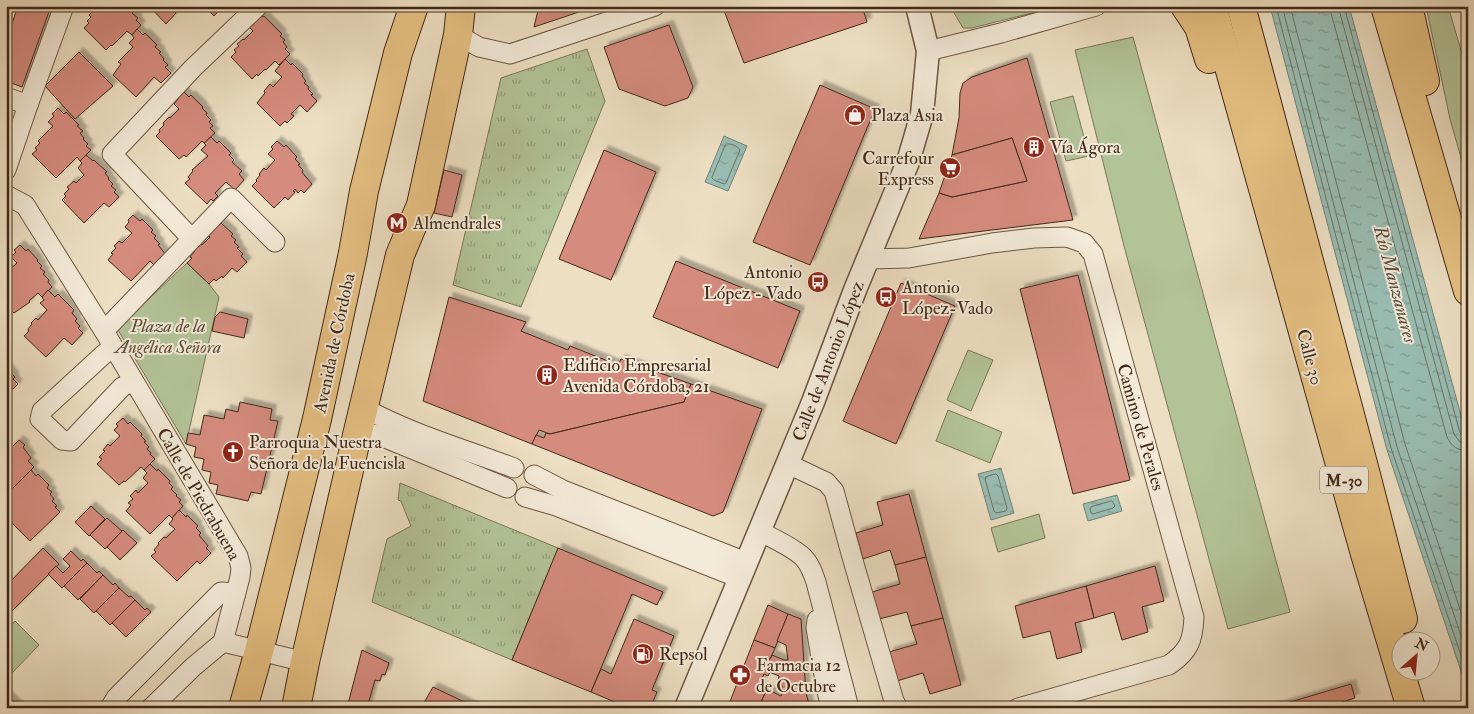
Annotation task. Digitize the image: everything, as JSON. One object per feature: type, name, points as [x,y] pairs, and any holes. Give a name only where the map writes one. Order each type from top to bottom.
[{"type":"main road","name":"Avenida de Córdoba","points":[[243,708],[317,419],[354,253],[364,191],[398,53],[414,6]]},
{"type":"main road","points":[[296,708],[305,662],[400,256],[422,205],[458,35],[461,6]]},
{"type":"main road","points":[[1185,6],[1199,27],[1230,127],[1281,252]]},
{"type":"main road","name":"Calle 30","points":[[1212,6],[1365,554],[1411,708]]},
{"type":"main road","points":[[1241,6],[1405,632]]},
{"type":"main road","points":[[1385,6],[1468,291]]},
{"type":"main road","points":[[1408,6],[1434,120],[1442,204]]},
{"type":"main road","points":[[1418,682],[1425,708]]},
{"type":"street","points":[[6,170],[64,6]]},
{"type":"street","points":[[192,239],[112,154],[194,68],[258,6]]},
{"type":"street","points":[[458,35],[479,47],[510,54],[655,6]]},
{"type":"street","name":"Calle de Antonio López","points":[[686,708],[788,464],[908,162],[922,114],[928,51],[918,6]]},
{"type":"street","points":[[928,51],[1096,6]]},
{"type":"street","points":[[6,97],[28,105]]},
{"type":"street","name":"Calle de Piedrabuena","points":[[6,195],[25,205],[109,339],[238,556],[241,568],[240,577],[223,642]]},
{"type":"street","points":[[133,381],[122,387],[71,440],[62,440],[40,419],[42,412],[103,354],[109,339],[192,239],[231,198],[275,242]]},
{"type":"street","name":"Camino de Perales","points":[[868,259],[909,258],[992,243],[1034,238],[1067,237],[1084,243],[1093,254],[1194,617],[1193,632],[1189,646],[1181,657],[1170,665],[1018,708]]},
{"type":"street","points":[[361,419],[383,418],[514,468],[528,468],[534,475],[562,490],[743,570]]},
{"type":"street","points":[[361,419],[378,436],[507,488]]},
{"type":"street","points":[[788,464],[826,482],[834,491],[877,643],[898,708]]},
{"type":"street","points":[[514,468],[508,474],[506,484],[512,495],[525,496],[556,506],[743,570]]},
{"type":"street","points":[[525,496],[535,488],[534,475]]},
{"type":"street","points":[[759,532],[804,558],[812,570],[849,708]]},
{"type":"street","points":[[110,708],[116,698],[221,592],[236,593]]},
{"type":"street","points":[[820,596],[816,628],[826,687],[832,708]]},
{"type":"street","points":[[151,708],[193,666],[223,642],[305,662]]},
{"type":"green space","points":[[950,6],[1060,6],[972,28],[963,28]]},
{"type":"green space","points":[[1426,6],[1448,6],[1468,74],[1468,182],[1450,119]]},
{"type":"green space","points":[[1133,37],[1290,612],[1228,629],[1124,246],[1075,50]]},
{"type":"green space","points":[[587,49],[605,101],[521,307],[453,285],[501,78]]},
{"type":"green space","points":[[1073,96],[1089,156],[1066,161],[1050,102]]},
{"type":"green space","name":"Plaza de la Angélica Señora","points":[[187,263],[209,284],[219,297],[186,444],[118,330]]},
{"type":"green space","points":[[968,350],[993,360],[971,411],[947,400]]},
{"type":"green space","points":[[948,410],[1002,432],[990,463],[936,441]]},
{"type":"green space","points":[[400,483],[558,548],[512,660],[372,602],[387,539],[411,526],[401,501],[398,500]]},
{"type":"green space","points":[[1039,514],[1045,538],[998,552],[991,528]]},
{"type":"green space","points":[[15,621],[39,645],[12,673],[6,667],[6,631]]},
{"type":"water","name":"Río Manzanares","points":[[1270,6],[1349,6],[1468,441],[1468,692],[1387,450]]},
{"type":"water","points":[[724,136],[747,146],[728,191],[705,182]]},
{"type":"water","points":[[1001,468],[1014,513],[991,520],[978,474]]},
{"type":"water","points":[[1117,495],[1122,511],[1088,521],[1083,504]]},
{"type":"building","points":[[18,6],[51,6],[22,87],[6,81],[6,41]]},
{"type":"building","points":[[102,6],[130,6],[134,11],[132,13],[138,18],[136,20],[141,25],[132,35],[127,31],[106,50],[84,28],[89,23],[87,21],[91,17],[89,15],[95,9],[97,11]]},
{"type":"building","points":[[149,6],[169,6],[176,13],[166,24]]},
{"type":"building","points":[[204,6],[223,6],[214,16]]},
{"type":"building","points":[[539,6],[597,6],[534,27]]},
{"type":"building","points":[[728,6],[862,6],[867,22],[744,63],[723,8]]},
{"type":"building","points":[[256,12],[262,17],[264,16],[282,34],[280,36],[285,40],[283,42],[287,47],[285,49],[290,54],[279,65],[275,61],[266,70],[258,76],[257,74],[252,79],[231,57],[236,52],[234,50],[239,46],[237,44],[253,31],[247,25]]},
{"type":"building","points":[[669,25],[693,87],[688,98],[665,106],[619,89],[604,47]]},
{"type":"building","points":[[137,29],[143,35],[145,33],[157,45],[155,47],[161,52],[159,53],[168,65],[165,67],[171,73],[161,83],[154,77],[136,97],[113,75],[121,64],[118,62],[133,47],[129,43],[134,38],[132,35]]},
{"type":"building","points":[[79,52],[113,86],[75,119],[45,86]]},
{"type":"building","name":"Vía Ágora","points":[[1027,58],[1073,220],[919,239],[939,193],[952,197],[1027,181],[1012,138],[952,155],[963,83],[972,77]]},
{"type":"building","points":[[285,59],[303,74],[302,76],[306,81],[304,83],[309,87],[308,89],[313,94],[311,95],[317,101],[307,112],[300,105],[291,114],[294,116],[287,123],[285,121],[280,126],[257,103],[270,84],[273,87],[282,77],[275,71]]},
{"type":"building","points":[[820,85],[875,109],[810,265],[753,242]]},
{"type":"building","points":[[183,91],[189,97],[191,95],[203,107],[207,113],[206,115],[211,120],[209,122],[213,126],[210,128],[215,133],[204,143],[202,141],[186,157],[184,155],[179,159],[156,136],[164,125],[163,123],[179,109],[174,104],[179,98],[177,97]]},
{"type":"building","points":[[58,108],[64,114],[66,112],[79,125],[77,126],[83,131],[80,133],[88,144],[86,146],[91,150],[80,161],[77,157],[56,178],[32,154],[37,150],[35,148],[40,143],[38,141],[53,126],[48,122]]},
{"type":"building","points":[[211,137],[217,143],[219,141],[231,153],[229,155],[234,160],[232,162],[242,171],[239,174],[244,180],[235,190],[226,182],[215,193],[218,196],[213,201],[211,199],[207,204],[185,183],[190,179],[188,177],[192,170],[208,156],[201,150],[206,145],[204,143]]},
{"type":"building","points":[[1012,138],[1027,181],[952,197],[939,193],[952,155]]},
{"type":"building","points":[[277,141],[284,147],[286,145],[297,157],[295,159],[300,164],[298,165],[312,184],[304,193],[301,190],[298,193],[295,189],[293,191],[295,192],[288,200],[285,197],[274,208],[252,186],[264,168],[266,170],[275,160],[268,154],[273,149],[271,147]]},
{"type":"building","points":[[604,150],[656,172],[611,280],[559,259]]},
{"type":"building","points":[[86,155],[107,172],[105,173],[108,179],[113,184],[111,186],[116,190],[114,192],[119,197],[109,207],[104,203],[84,223],[62,200],[66,196],[64,194],[69,189],[67,187],[74,181],[76,183],[84,175],[78,168],[82,163],[80,161]]},
{"type":"building","name":"Almendrales","points":[[444,170],[462,175],[452,217],[434,213]]},
{"type":"building","points":[[133,215],[140,221],[142,219],[153,230],[151,232],[156,236],[154,238],[167,256],[156,267],[150,261],[131,281],[108,260],[116,248],[114,246],[119,241],[122,243],[132,233],[125,227]]},
{"type":"building","points":[[213,219],[219,225],[221,223],[233,234],[231,236],[236,240],[234,242],[239,247],[237,248],[243,254],[241,256],[247,262],[237,272],[232,268],[223,278],[222,276],[216,281],[214,279],[209,284],[187,263],[192,258],[190,257],[194,250],[210,237],[204,231]]},
{"type":"building","points":[[20,245],[26,251],[28,249],[38,260],[42,266],[40,268],[45,272],[43,274],[49,280],[48,282],[52,287],[42,297],[38,293],[30,302],[14,313],[6,305],[6,271],[17,263],[11,257],[16,252],[14,250]]},
{"type":"building","points":[[676,261],[800,311],[778,368],[653,317]]},
{"type":"building","points":[[1078,275],[1130,480],[1073,494],[1020,289]]},
{"type":"building","points":[[901,283],[955,306],[896,444],[843,421]]},
{"type":"building","points":[[48,290],[55,297],[58,294],[74,310],[72,313],[77,319],[75,321],[83,333],[72,345],[64,338],[46,357],[24,336],[29,331],[31,323],[36,318],[38,320],[47,310],[40,303],[44,300],[42,297]]},
{"type":"building","name":"Edificio Empresarial Avenida Córdoba, 21","points":[[449,297],[526,322],[521,331],[568,350],[570,346],[618,365],[621,359],[691,384],[684,402],[550,434],[539,430],[532,444],[423,401]]},
{"type":"building","points":[[220,312],[248,319],[244,338],[212,331],[215,317]]},
{"type":"building","points":[[6,366],[18,384],[9,393],[6,390]]},
{"type":"building","points":[[691,384],[762,409],[723,512],[713,516],[532,444],[536,435],[544,438],[546,433],[550,434],[684,402]]},
{"type":"building","name":"Parroquia Nuestra Señora de la Fuencisla","points":[[240,402],[272,409],[270,420],[278,421],[261,494],[251,492],[248,501],[216,494],[218,485],[209,483],[211,472],[202,470],[204,459],[194,457],[196,447],[186,444],[188,433],[200,435],[204,415],[224,419],[226,409],[238,412]]},
{"type":"building","points":[[123,418],[142,434],[141,436],[146,441],[144,442],[149,447],[147,449],[155,459],[144,470],[141,467],[119,485],[97,464],[102,459],[99,457],[105,451],[103,450],[120,436],[114,430],[118,426],[116,424]]},
{"type":"building","points":[[19,440],[25,445],[23,447],[31,458],[28,461],[34,467],[6,495],[6,453]]},
{"type":"building","points":[[150,464],[170,481],[169,483],[173,487],[171,489],[181,500],[179,502],[183,506],[172,518],[169,515],[150,534],[126,511],[131,505],[128,503],[133,499],[130,496],[136,490],[138,493],[148,483],[143,478],[147,473],[144,470]]},
{"type":"building","points":[[31,470],[49,485],[47,488],[52,492],[50,494],[54,499],[52,501],[60,512],[30,541],[6,517],[8,509],[6,507],[10,503],[8,501],[11,498],[9,497],[10,491]]},
{"type":"building","points":[[909,494],[926,557],[895,565],[890,550],[863,559],[856,533],[883,525],[877,502]]},
{"type":"building","points":[[91,506],[105,519],[89,536],[75,522]]},
{"type":"building","points":[[179,510],[198,526],[196,528],[201,533],[199,535],[211,553],[200,564],[197,561],[177,581],[151,556],[156,552],[154,550],[158,543],[175,529],[169,524]]},
{"type":"building","points":[[107,518],[122,531],[105,549],[90,535]]},
{"type":"building","points":[[123,530],[137,543],[120,560],[107,547]]},
{"type":"building","points":[[43,548],[59,564],[6,617],[6,586]]},
{"type":"building","points":[[558,548],[663,592],[657,605],[632,594],[591,692],[512,660]]},
{"type":"building","points":[[71,551],[81,561],[83,559],[87,563],[62,588],[48,574],[56,566],[63,573],[70,566],[63,559]]},
{"type":"building","points":[[926,557],[943,618],[911,626],[907,612],[879,619],[872,592],[900,584],[895,565]]},
{"type":"building","points":[[87,563],[97,573],[99,571],[103,575],[78,600],[64,586]]},
{"type":"building","points":[[1155,566],[1164,601],[1142,607],[1148,632],[1122,640],[1114,612],[1094,618],[1086,586]]},
{"type":"building","points":[[103,575],[119,588],[94,613],[80,599]]},
{"type":"building","points":[[1086,586],[1094,618],[1075,623],[1082,652],[1057,659],[1050,631],[1023,638],[1015,606]]},
{"type":"building","points":[[119,588],[135,600],[110,625],[96,611]]},
{"type":"building","points":[[135,600],[145,610],[147,608],[151,612],[126,637],[112,623]]},
{"type":"building","points":[[768,605],[788,614],[775,648],[754,640]]},
{"type":"building","points":[[788,614],[801,619],[806,693],[810,708],[776,708],[769,705],[768,708],[758,708],[767,689],[781,696],[783,692],[781,682],[778,681],[779,676],[762,669],[766,658],[770,659],[772,655],[788,660],[786,645],[777,641]]},
{"type":"building","points":[[943,618],[961,685],[930,694],[923,673],[897,681],[889,652],[917,644],[911,626]]},
{"type":"building","points":[[634,619],[674,636],[652,690],[657,692],[650,708],[629,708],[591,692],[601,669],[611,674]]},
{"type":"building","points":[[754,640],[775,648],[770,659],[766,658],[762,669],[770,672],[768,676],[764,674],[759,686],[767,689],[758,708],[739,708],[729,704]]},
{"type":"building","points":[[362,650],[389,663],[385,675],[382,674],[380,681],[375,680],[367,708],[347,708]]},
{"type":"building","points":[[1351,684],[1355,698],[1323,708],[1270,708]]},
{"type":"building","points":[[433,687],[477,708],[421,708]]},
{"type":"building","points":[[6,694],[20,708],[6,708]]},
{"type":"place","name":"Plaza Asia","points":[[855,115]]},
{"type":"place","name":"Vía Ágora","points":[[1034,147]]},
{"type":"place","name":"Carrefour Express","points":[[950,168]]},
{"type":"place","name":"Almendrales","points":[[397,223]]},
{"type":"place","name":"Antonio López - Vado","points":[[818,282]]},
{"type":"place","name":"Antonio López-Vado","points":[[886,297]]},
{"type":"place","name":"Edificio Empresarial Avenida Córdoba, 21","points":[[547,375]]},
{"type":"place","name":"Parroquia Nuestra Señora de la Fuencisla","points":[[233,452]]},
{"type":"place","name":"Repsol","points":[[643,654]]},
{"type":"place","name":"Farmacia 12 de Octubre","points":[[740,675]]}]
